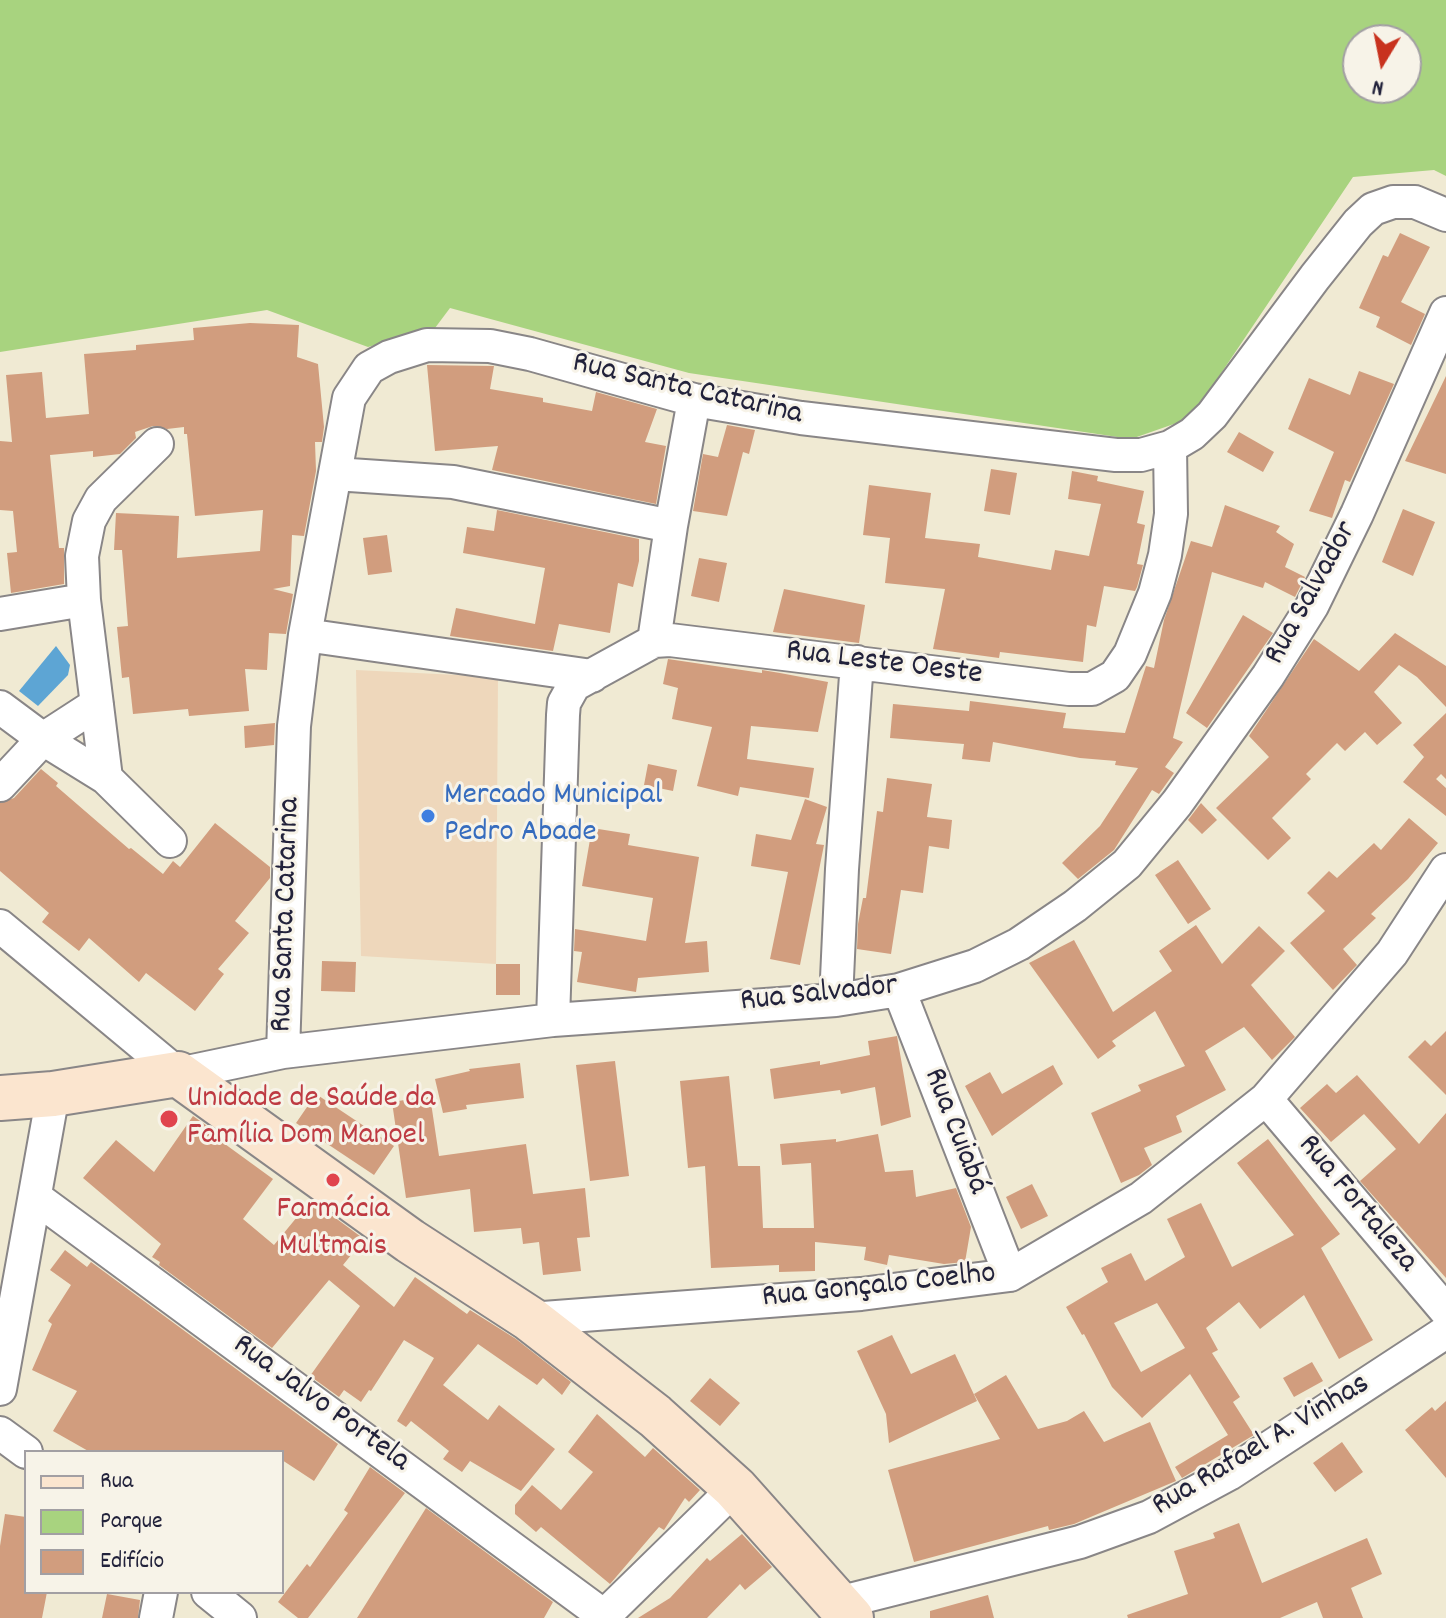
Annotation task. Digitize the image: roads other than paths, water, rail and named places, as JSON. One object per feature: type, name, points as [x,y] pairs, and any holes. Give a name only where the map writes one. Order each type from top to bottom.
[{"type":"main road","points":[[0,1098],[53,1094],[178,1074],[410,1241],[530,1319],[655,1416],[735,1488],[844,1610]]},
{"type":"street","points":[[1170,447],[1192,434],[1212,415],[1332,255],[1373,209],[1393,202],[1415,202],[1446,215]]},
{"type":"street","name":"Rua Salvador","points":[[178,1074],[283,1052],[553,1020],[836,1000],[899,990],[975,966],[1019,944],[1075,906],[1127,864],[1177,803],[1268,676],[1312,606],[1357,514],[1446,313]]},
{"type":"street","name":"Rua Santa Catarina","points":[[283,1052],[294,726],[305,635],[349,398],[369,368],[389,357],[427,345],[490,346],[530,354],[694,400],[801,418],[1116,455],[1141,455],[1170,447]]},
{"type":"street","points":[[553,1020],[564,703],[574,685],[654,641],[694,400]]},
{"type":"street","points":[[106,778],[84,600],[82,556],[89,521],[101,499],[157,444]]},
{"type":"street","name":"Rua Leste Oeste","points":[[654,641],[705,643],[1069,689],[1092,689],[1115,676],[1130,654],[1155,593],[1171,514],[1170,447]]},
{"type":"street","points":[[335,474],[453,482],[671,526]]},
{"type":"street","points":[[0,614],[84,600]]},
{"type":"street","points":[[305,635],[592,676]]},
{"type":"street","points":[[836,1000],[857,662]]},
{"type":"street","points":[[0,785],[43,739],[97,704]]},
{"type":"street","points":[[0,707],[43,739],[106,778],[170,841]]},
{"type":"street","name":"Rua Gonçalo Coelho","points":[[530,1319],[861,1294],[1010,1275],[1141,1198],[1266,1099],[1392,953],[1446,870]]},
{"type":"street","points":[[0,926],[178,1074]]},
{"type":"street","name":"Rua Cuiabá","points":[[899,990],[1010,1275]]},
{"type":"street","points":[[0,1389],[4,1353],[53,1094]]},
{"type":"street","name":"Rua Fortaleza","points":[[1266,1099],[1446,1311]]},
{"type":"street","name":"Rua Jalvo Portela","points":[[35,1197],[603,1617]]},
{"type":"street","name":"Rua Rafael A. Vinhas","points":[[844,1610],[1080,1542],[1149,1517],[1229,1474],[1446,1332]]},
{"type":"street","points":[[0,1433],[24,1451]]},
{"type":"street","points":[[603,1617],[735,1488]]},
{"type":"street","points":[[156,1618],[161,1594]]},
{"type":"street","points":[[210,1594],[240,1618]]},
{"type":"water","points":[[56,646],[70,665],[68,675],[38,706],[19,691]]},
{"type":"place","name":"Mercado Municipal Pedro Abade","points":[[428,816]]},
{"type":"place","name":"Unidade de Saúde da Família Dom Manoel","points":[[169,1119]]},
{"type":"place","name":"Farmácia Multmais","points":[[333,1180]]}]
